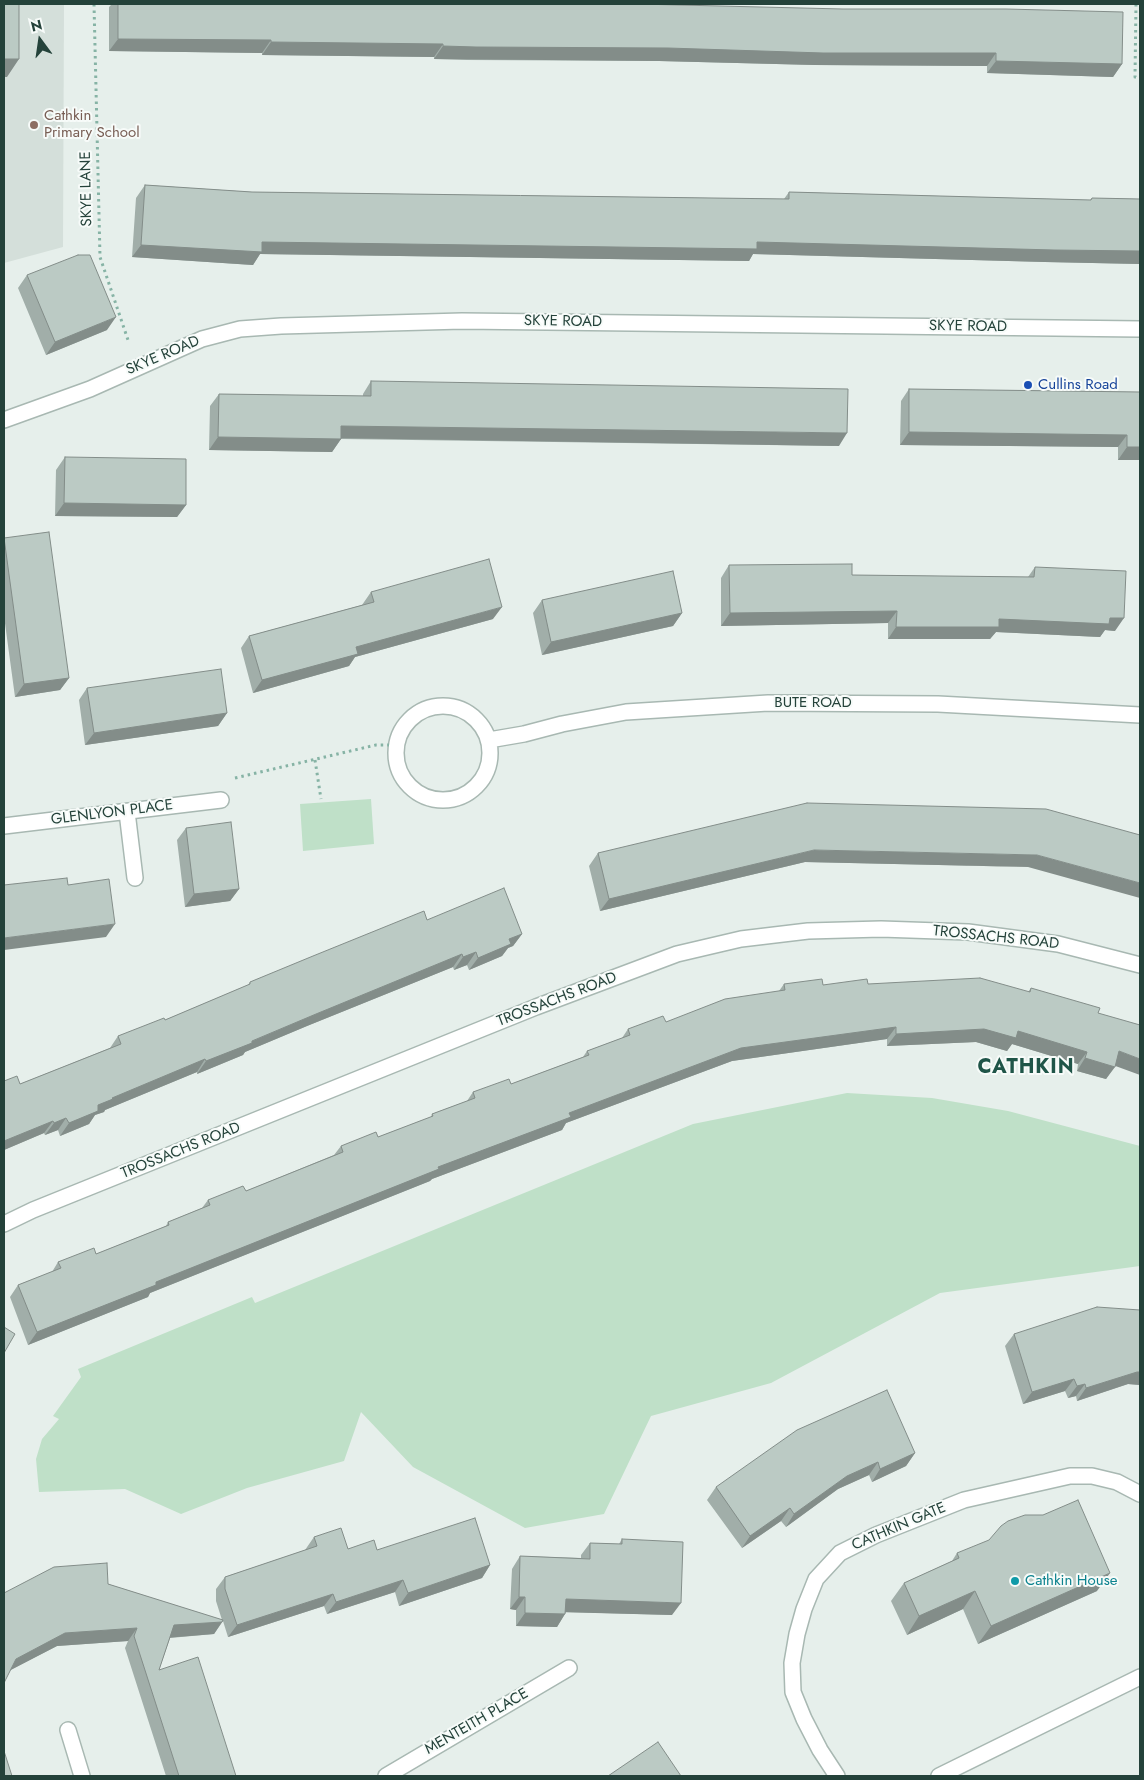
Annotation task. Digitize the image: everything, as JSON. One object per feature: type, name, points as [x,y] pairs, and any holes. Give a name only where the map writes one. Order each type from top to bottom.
[{"type":"street","name":"SKYE ROAD","points":[[4,420],[90,389],[202,339],[240,329],[281,326],[462,321],[1140,329]]},
{"type":"street","name":"BUTE ROAD","points":[[489,740],[626,712],[768,703],[938,704],[1140,715]]},
{"type":"street","points":[[440,705],[461,709],[479,721],[489,740],[490,761],[482,781],[466,795],[445,801],[424,797],[407,785],[397,766],[396,745],[404,725],[420,711],[440,705]]},
{"type":"street","name":"GLENLYON PLACE","points":[[4,826],[221,800]]},
{"type":"street","points":[[128,812],[135,878]]},
{"type":"street","name":"TROSSACHS ROAD","points":[[4,1224],[33,1210],[536,1007],[677,954],[723,943],[808,930],[968,932],[1058,944],[1140,965]]},
{"type":"street","name":"CATHKIN GATE","points":[[838,1776],[820,1750],[804,1720],[793,1692],[792,1663],[804,1609],[816,1579],[840,1553],[876,1535],[964,1500],[1070,1476],[1092,1476],[1117,1482],[1140,1494]]},
{"type":"street","name":"MENTEITH PLACE","points":[[386,1776],[569,1668]]},
{"type":"street","points":[[940,1776],[1140,1677]]},
{"type":"street","points":[[68,1730],[82,1776]]},
{"type":"path","name":"SKYE LANE","points":[[94,4],[100,257],[137,367]]},
{"type":"path","points":[[1136,4],[1135,77],[1140,77]]},
{"type":"path","points":[[221,800],[228,779],[376,745],[396,745]]},
{"type":"path","points":[[315,760],[320,799]]},
{"type":"shaded area","name":"Cathkin Primary School","points":[[4,4],[64,4],[63,247],[4,263]]},
{"type":"green space","points":[[371,799],[374,844],[303,851],[300,804]]},
{"type":"green space","points":[[847,1093],[932,1098],[1008,1111],[1140,1146],[1140,1266],[940,1293],[771,1383],[651,1416],[604,1514],[525,1528],[413,1467],[361,1412],[344,1461],[247,1488],[181,1514],[125,1489],[39,1492],[36,1459],[42,1439],[59,1419],[53,1416],[81,1377],[78,1369],[252,1297],[255,1303],[693,1124]]},
{"type":"building","points":[[4,4],[19,4],[19,59],[4,59]]},
{"type":"building","points":[[118,4],[638,4],[843,9],[1006,9],[1123,12],[1122,64],[996,61],[996,53],[823,53],[668,48],[476,47],[443,46],[443,44],[271,42],[271,40],[118,39]]},
{"type":"building","points":[[145,185],[252,192],[789,199],[789,192],[1091,200],[1092,198],[1140,199],[1140,251],[757,242],[757,249],[262,242],[262,252],[141,245]]},
{"type":"building","points":[[78,255],[90,255],[116,317],[55,342],[27,275]]},
{"type":"building","points":[[371,381],[848,389],[847,433],[341,426],[341,439],[218,437],[219,394],[371,396]]},
{"type":"building","points":[[909,389],[1140,392],[1140,447],[1127,447],[1127,435],[909,432]]},
{"type":"building","points":[[65,457],[186,459],[186,505],[64,503]]},
{"type":"building","points":[[49,532],[69,678],[24,684],[4,538]]},
{"type":"building","points":[[489,559],[502,607],[356,647],[358,654],[262,680],[249,636],[374,602],[371,592]]},
{"type":"building","points":[[852,564],[852,575],[1034,577],[1035,567],[1126,571],[1124,618],[1110,618],[1109,624],[999,619],[999,627],[896,627],[897,611],[730,613],[729,565]]},
{"type":"building","points":[[673,571],[682,613],[551,642],[542,600]]},
{"type":"building","points":[[221,669],[227,713],[94,733],[87,688]]},
{"type":"building","points":[[807,803],[1046,809],[1140,835],[1140,883],[1037,855],[814,850],[609,899],[598,853]]},
{"type":"building","points":[[231,822],[239,889],[194,894],[186,828]]},
{"type":"building","points":[[67,878],[68,885],[109,879],[115,924],[4,938],[4,885]]},
{"type":"building","points":[[504,888],[522,934],[509,939],[511,944],[478,958],[476,952],[463,957],[462,954],[252,1041],[252,1043],[206,1061],[205,1059],[112,1098],[98,1105],[98,1111],[69,1123],[66,1118],[54,1123],[53,1121],[4,1141],[4,1081],[17,1076],[20,1084],[121,1044],[118,1036],[164,1018],[165,1020],[250,984],[250,982],[424,911],[427,920]]},
{"type":"building","points":[[980,978],[1030,992],[1031,988],[1100,1008],[1098,1013],[1140,1025],[1140,1059],[1119,1051],[1115,1067],[1085,1058],[1087,1052],[1018,1031],[1016,1038],[984,1029],[896,1034],[896,1027],[741,1048],[569,1113],[571,1117],[438,1167],[439,1169],[156,1282],[156,1285],[37,1332],[18,1285],[61,1268],[58,1262],[94,1248],[96,1254],[169,1225],[168,1222],[210,1205],[208,1200],[243,1186],[246,1191],[343,1152],[341,1146],[376,1132],[378,1137],[433,1116],[432,1114],[475,1098],[473,1092],[509,1079],[511,1084],[589,1055],[587,1051],[630,1035],[628,1029],[663,1016],[666,1022],[725,999],[785,990],[784,984],[822,979],[823,985],[867,979],[868,984]]},
{"type":"building","points":[[1097,1307],[1140,1310],[1140,1372],[1086,1388],[1085,1384],[1077,1386],[1074,1379],[1032,1392],[1014,1334]]},
{"type":"building","points":[[4,1327],[15,1334],[4,1353]]},
{"type":"building","points":[[887,1390],[915,1453],[880,1469],[878,1462],[847,1476],[794,1514],[790,1508],[750,1536],[716,1487],[797,1430]]},
{"type":"building","name":"Cathkin House","points":[[1078,1500],[1110,1573],[991,1626],[975,1591],[919,1616],[904,1583],[959,1558],[957,1553],[989,1540],[1008,1521],[1025,1515],[1043,1515]]},
{"type":"building","points":[[475,1518],[490,1565],[408,1593],[403,1580],[336,1602],[333,1594],[237,1625],[225,1589],[225,1577],[317,1546],[314,1537],[341,1528],[348,1549],[374,1540],[377,1550]]},
{"type":"building","points":[[622,1539],[683,1542],[681,1603],[566,1599],[565,1614],[525,1613],[525,1597],[519,1597],[520,1556],[590,1559],[590,1543],[622,1544]]},
{"type":"building","points":[[107,1563],[108,1584],[223,1620],[222,1622],[174,1625],[159,1670],[198,1657],[236,1776],[179,1776],[134,1636],[137,1628],[65,1633],[16,1659],[4,1683],[4,1593],[54,1567]]},
{"type":"building","points":[[658,1742],[681,1776],[608,1776]]},
{"type":"building","points":[[4,1751],[12,1776],[4,1776]]},
{"type":"place","name":"Cathkin Primary School","points":[[34,125]]},
{"type":"place","name":"Cullins Road","points":[[1028,385]]},
{"type":"place","name":"Cathkin House","points":[[1015,1581]]},
{"type":"district","name":"CATHKIN","points":[[1026,1068]]}]
